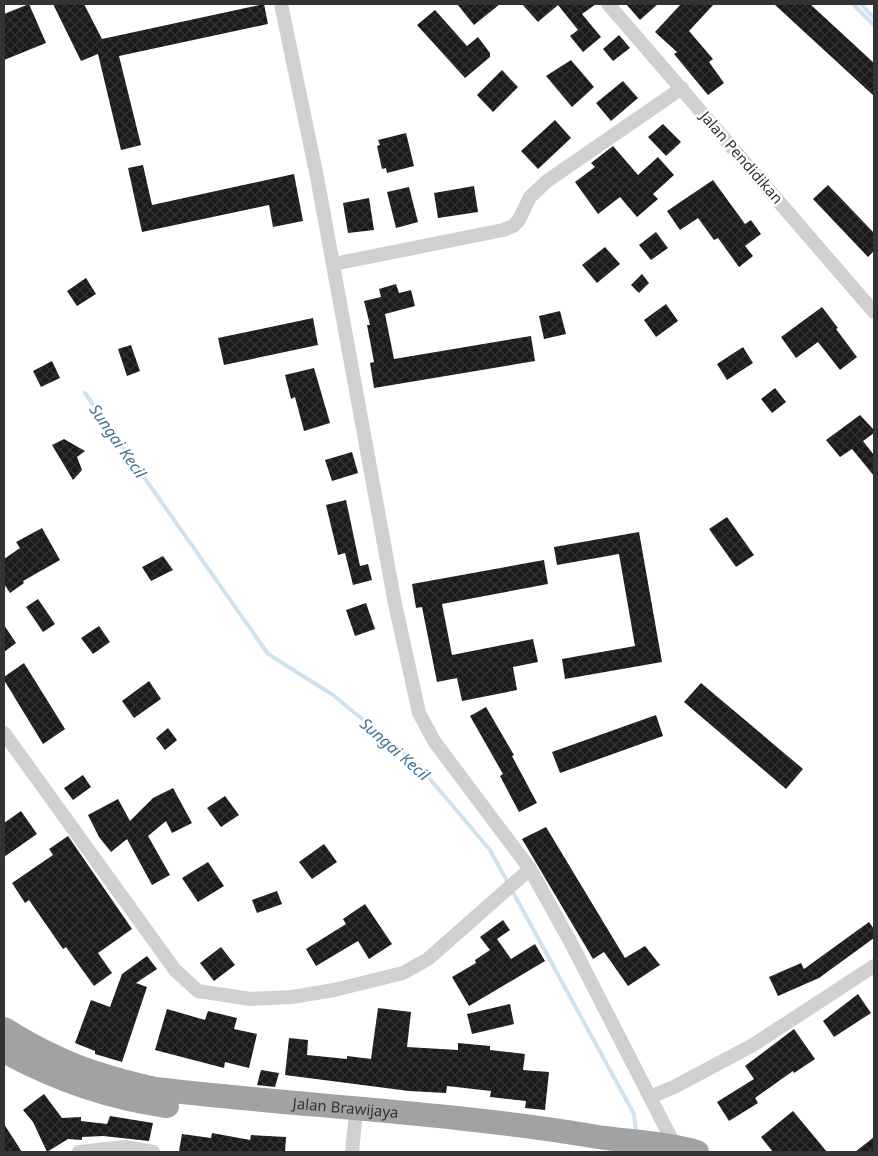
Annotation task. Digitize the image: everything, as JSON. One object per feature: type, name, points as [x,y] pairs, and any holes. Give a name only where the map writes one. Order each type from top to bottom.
[{"type":"highway","name":"Jalan Brawijaya","points":[[4,1029],[55,1059],[113,1079],[155,1089],[523,1126],[610,1148]]},
{"type":"highway","name":"Jalan Brawijaya","points":[[4,1051],[64,1080],[128,1100],[205,1111],[355,1122],[610,1148],[648,1144],[686,1149]]},
{"type":"street","points":[[281,4],[298,79],[334,264],[395,604],[419,713],[434,741],[530,869],[571,943],[650,1097],[686,1149]]},
{"type":"street","name":"Jalan Pendidikan","points":[[608,4],[874,312]]},
{"type":"street","points":[[334,264],[487,235],[513,226],[519,220],[530,198],[547,181],[682,88]]},
{"type":"street","points":[[4,733],[175,970],[190,987],[206,994],[251,999],[292,997],[334,990],[403,972],[428,959],[530,869]]},
{"type":"street","points":[[650,1097],[674,1087],[753,1045],[874,966]]},
{"type":"street","points":[[352,1152],[355,1122]]},
{"type":"street","points":[[79,1152],[125,1147],[153,1152]]},
{"type":"building","points":[[29,4],[46,43],[4,60],[4,14]]},
{"type":"building","points":[[53,4],[84,4],[102,39],[264,4],[268,24],[119,56],[141,145],[121,150],[98,54],[81,61]]},
{"type":"building","points":[[457,4],[500,4],[474,25]]},
{"type":"building","points":[[522,4],[596,4],[582,14],[601,37],[583,52],[570,36],[578,30],[558,5],[538,22]]},
{"type":"building","points":[[626,4],[658,4],[640,20]]},
{"type":"building","points":[[681,4],[714,4],[689,31],[713,59],[709,62],[724,83],[708,95],[674,54],[677,52],[655,32]]},
{"type":"building","points":[[774,4],[810,4],[874,63],[874,96]]},
{"type":"building","points":[[435,10],[467,46],[478,37],[490,53],[490,57],[465,78],[417,25]]},
{"type":"building","points":[[619,35],[630,48],[613,61],[603,49]]},
{"type":"building","points":[[571,60],[594,87],[572,107],[546,76]]},
{"type":"building","points":[[502,70],[518,87],[493,112],[477,95]]},
{"type":"building","points":[[623,81],[638,98],[611,121],[596,103]]},
{"type":"building","points":[[555,120],[571,138],[538,169],[521,151]]},
{"type":"building","points":[[663,124],[681,142],[666,156],[648,137]]},
{"type":"building","points":[[406,133],[414,166],[387,173],[386,168],[382,169],[377,146],[380,145],[378,140]]},
{"type":"building","points":[[613,146],[638,175],[658,157],[674,175],[653,194],[658,199],[637,217],[620,197],[598,214],[575,182],[595,167],[591,163]]},
{"type":"building","points":[[143,165],[152,205],[294,174],[303,221],[273,227],[269,205],[142,232],[128,168]]},
{"type":"building","points":[[713,180],[745,224],[751,220],[761,234],[745,246],[753,256],[739,267],[718,238],[714,240],[698,218],[680,230],[667,211]]},
{"type":"building","points":[[828,185],[874,233],[874,251],[868,257],[813,199]]},
{"type":"building","points":[[474,186],[478,212],[438,218],[434,193]]},
{"type":"building","points":[[409,187],[418,222],[396,228],[387,192]]},
{"type":"building","points":[[369,198],[374,230],[348,233],[343,203]]},
{"type":"building","points":[[656,232],[668,248],[651,260],[639,245]]},
{"type":"building","points":[[605,247],[620,264],[597,283],[582,265]]},
{"type":"building","points":[[642,274],[649,283],[639,293],[631,285]]},
{"type":"building","points":[[86,278],[96,294],[77,306],[67,291]]},
{"type":"building","points":[[396,284],[399,293],[411,290],[415,306],[385,314],[394,359],[531,336],[535,361],[374,388],[370,363],[374,362],[367,325],[370,325],[364,301],[381,297],[379,289]]},
{"type":"building","points":[[666,304],[678,321],[656,337],[644,320]]},
{"type":"building","points":[[822,307],[857,357],[840,370],[818,342],[796,358],[781,337]]},
{"type":"building","points":[[560,311],[566,334],[544,339],[539,316]]},
{"type":"building","points":[[313,318],[318,345],[224,365],[218,338]]},
{"type":"building","points":[[131,345],[140,371],[127,376],[118,349]]},
{"type":"building","points":[[743,347],[753,363],[727,380],[717,364]]},
{"type":"building","points":[[52,361],[60,378],[41,387],[33,371]]},
{"type":"building","points":[[314,368],[330,423],[304,431],[295,397],[291,399],[285,375]]},
{"type":"building","points":[[775,388],[786,402],[772,413],[761,399]]},
{"type":"building","points":[[860,415],[874,430],[874,433],[863,441],[874,455],[874,476],[852,449],[840,457],[826,440]]},
{"type":"building","points":[[64,439],[85,451],[77,457],[82,470],[73,480],[52,445]]},
{"type":"building","points":[[352,452],[358,473],[332,481],[325,460]]},
{"type":"building","points":[[346,500],[360,566],[368,564],[372,580],[353,585],[345,553],[338,555],[326,505]]},
{"type":"building","points":[[727,517],[754,555],[736,567],[709,529]]},
{"type":"building","points":[[42,528],[60,560],[23,581],[24,583],[10,593],[4,584],[4,559],[20,548],[16,542]]},
{"type":"building","points":[[639,532],[662,662],[565,679],[562,659],[635,646],[619,554],[557,565],[554,547]]},
{"type":"building","points":[[163,556],[173,570],[151,581],[142,567]]},
{"type":"building","points":[[544,560],[548,584],[442,604],[452,655],[533,639],[538,662],[513,667],[517,690],[462,701],[457,678],[437,682],[422,607],[416,608],[412,584]]},
{"type":"building","points":[[38,599],[55,624],[43,632],[26,607]]},
{"type":"building","points":[[366,603],[375,629],[355,636],[346,610]]},
{"type":"building","points":[[4,625],[16,643],[4,652]]},
{"type":"building","points":[[99,626],[110,642],[93,654],[81,638]]},
{"type":"building","points":[[24,663],[65,729],[43,744],[4,680],[4,677]]},
{"type":"building","points":[[149,681],[161,699],[134,718],[122,701]]},
{"type":"building","points":[[701,683],[803,769],[786,789],[684,702]]},
{"type":"building","points":[[486,707],[514,755],[512,756],[537,803],[519,812],[500,776],[503,774],[470,716]]},
{"type":"building","points":[[656,715],[663,736],[560,773],[552,752]]},
{"type":"building","points":[[168,728],[177,740],[165,750],[156,738]]},
{"type":"building","points":[[83,775],[91,787],[73,800],[64,788]]},
{"type":"building","points":[[173,788],[192,823],[172,833],[166,821],[148,836],[170,875],[152,885],[127,839],[111,852],[99,837],[88,815],[118,799],[130,821],[153,798]]},
{"type":"building","points":[[225,796],[239,815],[221,827],[207,808]]},
{"type":"building","points":[[21,811],[37,834],[4,857],[4,823]]},
{"type":"building","points":[[546,827],[625,958],[645,946],[660,965],[628,986],[604,952],[593,959],[522,839]]},
{"type":"building","points":[[68,836],[132,929],[98,953],[112,973],[94,986],[66,947],[63,949],[29,900],[25,903],[12,883],[53,855],[49,849]]},
{"type":"building","points":[[324,844],[337,862],[312,879],[299,862]]},
{"type":"building","points":[[208,862],[224,886],[198,902],[182,878]]},
{"type":"building","points":[[277,891],[282,904],[257,913],[252,900]]},
{"type":"building","points":[[365,904],[392,944],[369,959],[358,941],[316,966],[306,949],[346,924],[343,919]]},
{"type":"building","points":[[503,920],[510,930],[497,939],[511,959],[535,944],[545,961],[469,1006],[452,977],[476,963],[475,960],[490,950],[480,937]]},
{"type":"building","points":[[869,922],[874,929],[874,938],[819,978],[778,996],[769,977],[801,963],[804,969]]},
{"type":"building","points":[[221,947],[235,965],[214,981],[200,963]]},
{"type":"building","points":[[147,956],[157,969],[136,983],[147,987],[122,1062],[95,1054],[95,1051],[75,1043],[91,1000],[110,1007],[122,974]]},
{"type":"building","points":[[858,994],[871,1013],[834,1037],[823,1021]]},
{"type":"building","points":[[510,1004],[514,1024],[472,1034],[467,1014]]},
{"type":"building","points":[[378,1008],[411,1012],[407,1047],[458,1050],[458,1043],[490,1046],[490,1050],[525,1054],[523,1070],[549,1072],[545,1110],[525,1108],[526,1101],[490,1097],[491,1091],[447,1086],[446,1093],[409,1091],[285,1075],[289,1038],[308,1040],[307,1055],[371,1059]]},
{"type":"building","points":[[167,1009],[205,1020],[208,1011],[237,1018],[234,1029],[257,1034],[249,1068],[225,1062],[224,1068],[155,1050]]},
{"type":"building","points":[[794,1029],[815,1059],[794,1073],[793,1071],[755,1098],[758,1103],[729,1121],[717,1102],[754,1079],[745,1066]]},
{"type":"building","points":[[261,1070],[279,1073],[275,1087],[257,1085]]},
{"type":"building","points":[[44,1094],[62,1118],[81,1117],[81,1121],[107,1124],[110,1116],[153,1123],[149,1141],[103,1136],[82,1137],[82,1140],[68,1139],[47,1152],[33,1122],[23,1110]]},
{"type":"building","points":[[793,1111],[827,1152],[773,1152],[761,1137]]},
{"type":"building","points":[[4,1124],[22,1152],[6,1152],[4,1149]]},
{"type":"building","points":[[212,1133],[250,1140],[251,1135],[286,1137],[285,1152],[179,1151],[182,1134],[211,1138]]},
{"type":"building","points":[[874,1137],[874,1152],[855,1152]]},
{"type":"waterway","points":[[853,4],[874,25]]},
{"type":"waterway","name":"Sungai Kecil","points":[[861,4],[874,18]]},
{"type":"waterway","name":"Sungai Kecil","points":[[85,393],[268,654],[333,695],[419,766],[490,850],[634,1114],[636,1133]]}]
